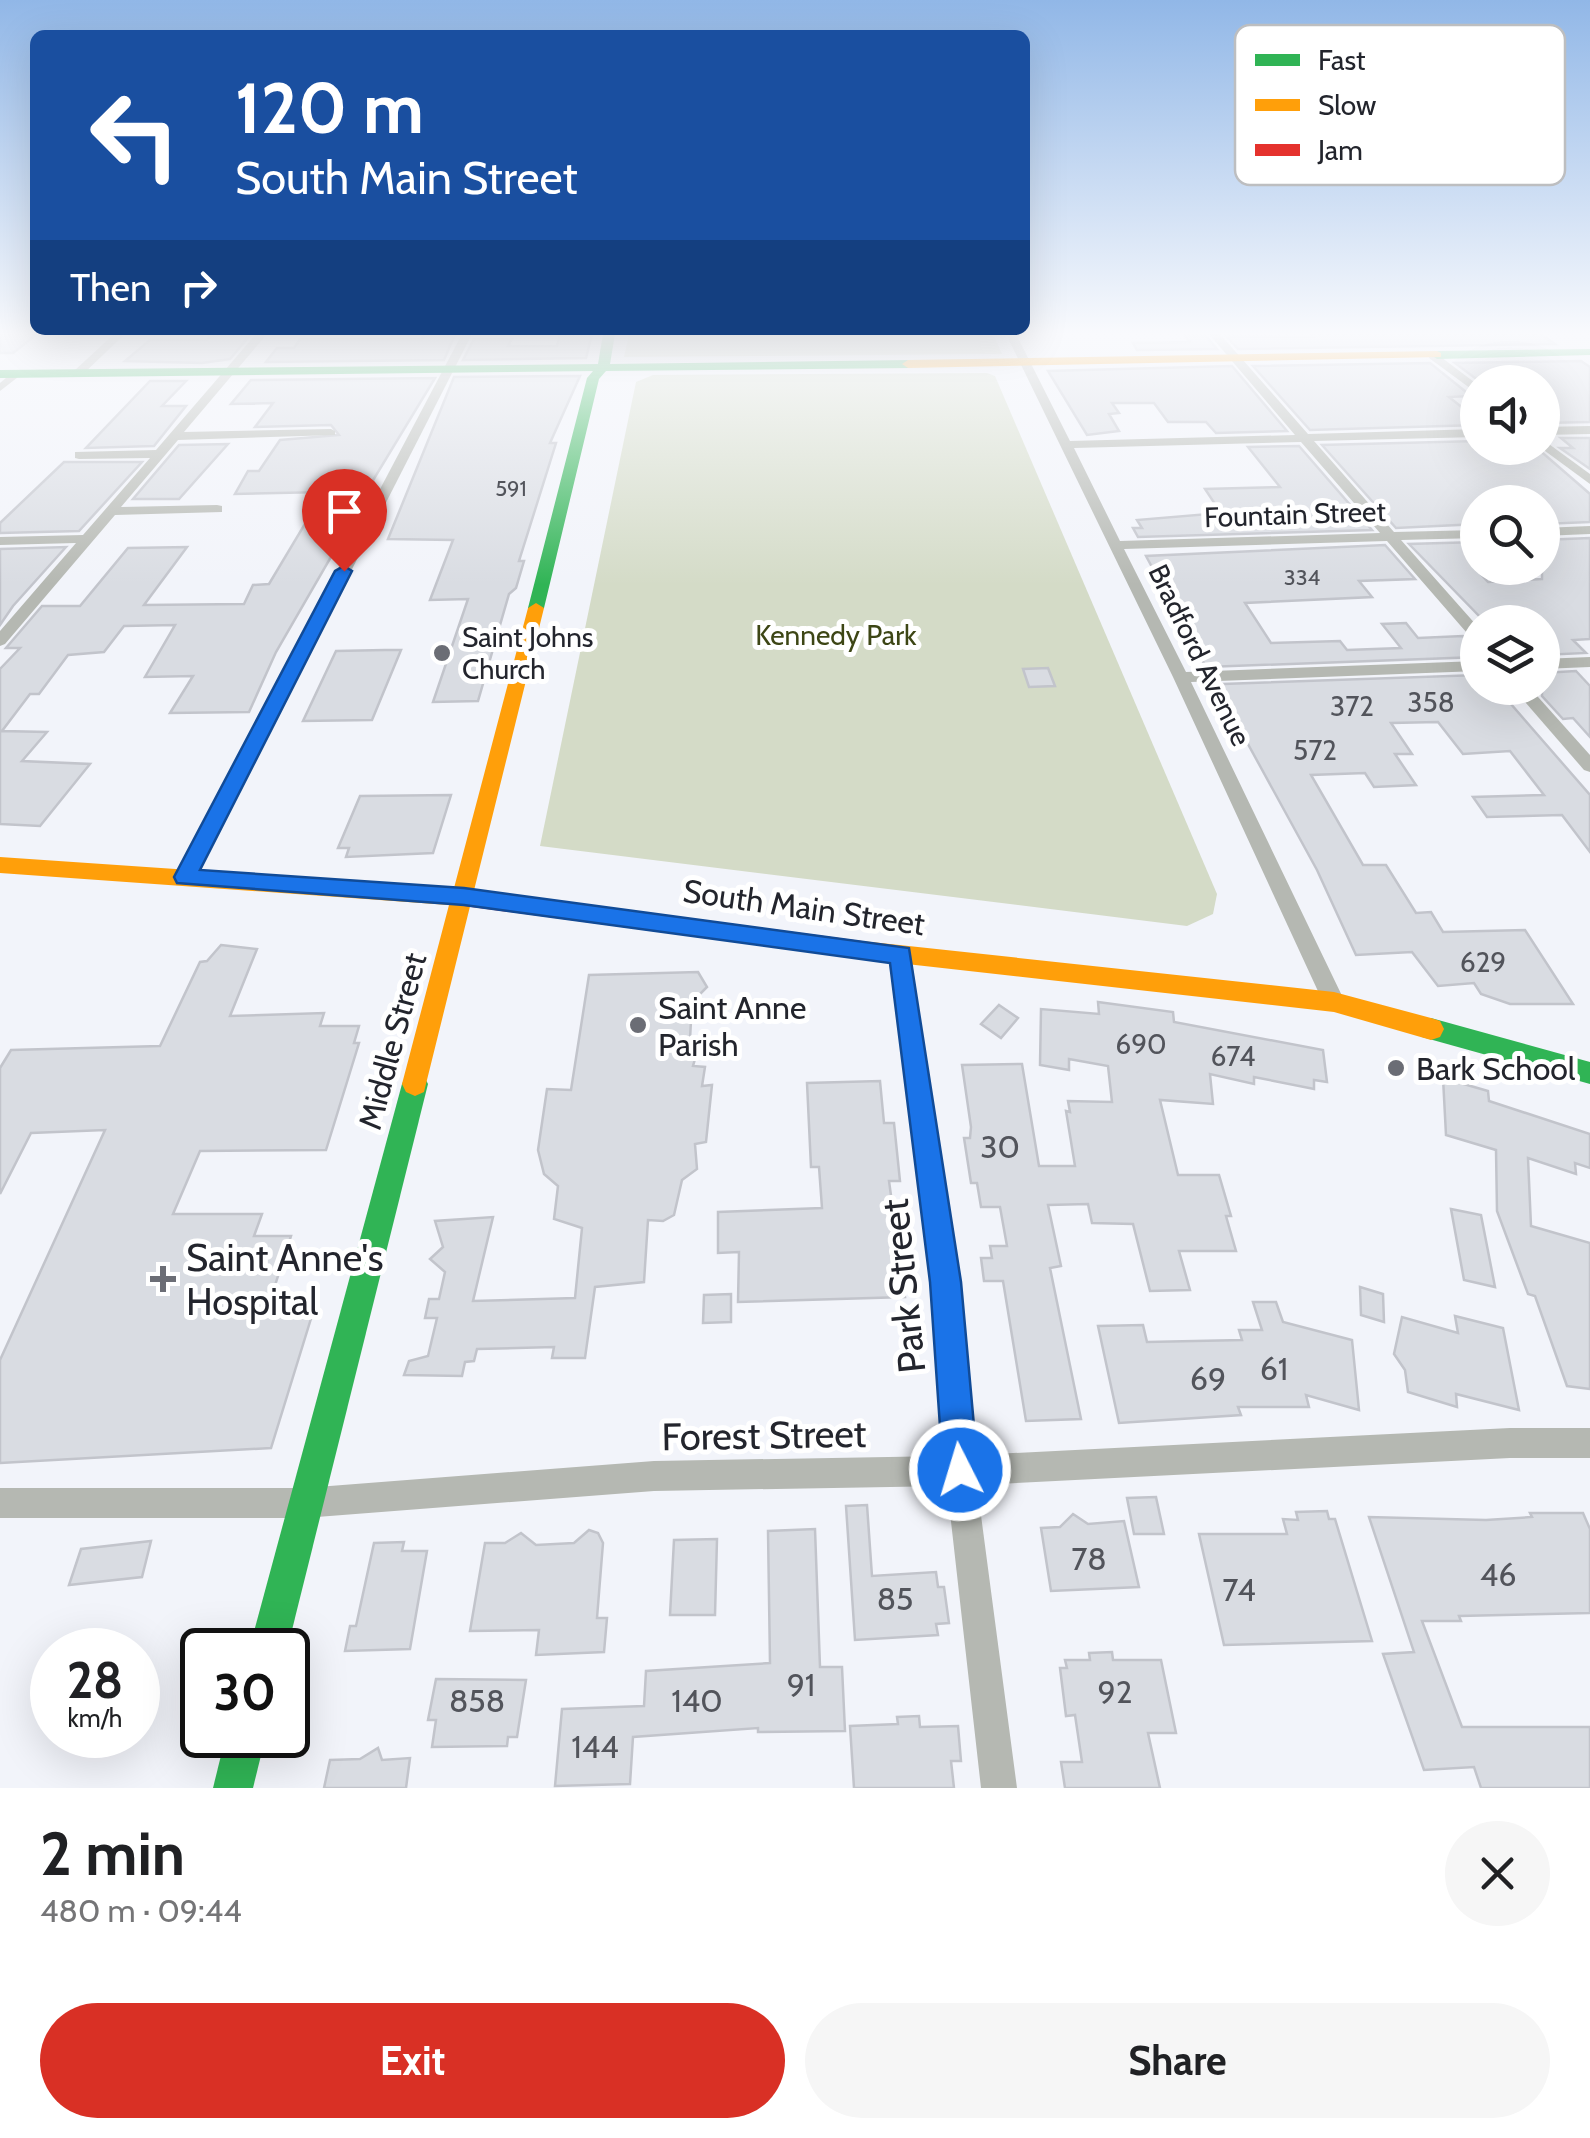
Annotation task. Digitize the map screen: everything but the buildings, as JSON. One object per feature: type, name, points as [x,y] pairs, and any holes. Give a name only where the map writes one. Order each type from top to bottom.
[{"type":"main road","name":"Middle Street","points":[[273,1628],[464,897],[583,417]]},
{"type":"main road","name":"South Main Street","points":[[0,865],[464,897],[900,954],[1334,1002],[1590,1073]]},
{"type":"main road","points":[[233,1788],[240,1758]]},
{"type":"street","points":[[0,641],[194,417]]},
{"type":"street","points":[[185,877],[425,417]]},
{"type":"street","name":"Bradford Avenue","points":[[1053,417],[1334,1002]]},
{"type":"street","points":[[1286,417],[1460,616]]},
{"type":"street","points":[[1560,431],[1590,430]]},
{"type":"street","points":[[178,436],[332,433]]},
{"type":"street","points":[[1066,445],[1460,434]]},
{"type":"street","points":[[79,454],[162,454]]},
{"type":"street","points":[[1560,456],[1590,480]]},
{"type":"street","points":[[112,511],[217,509]]},
{"type":"street","points":[[1560,531],[1590,530]]},
{"type":"street","name":"Fountain Street","points":[[1115,545],[1460,534]]},
{"type":"street","points":[[0,541],[88,539]]},
{"type":"street","points":[[1560,663],[1590,662]]},
{"type":"street","points":[[1181,678],[1460,667]]},
{"type":"street","points":[[1536,705],[1590,766]]},
{"type":"street","name":"Park Street","points":[[900,954],[945,1282],[960,1470],[999,1788]]},
{"type":"street","name":"Forest Street","points":[[0,1503],[304,1503],[654,1476],[960,1470],[1491,1444],[1590,1443]]},
{"type":"green space","name":"Kennedy Park","points":[[629,417],[1013,417],[1217,894],[1213,914],[1187,926],[540,846]]},
{"type":"traffic: fast","points":[[536,608],[583,417]]},
{"type":"traffic: fast","points":[[1431,1029],[1590,1073]]},
{"type":"traffic: fast","points":[[274,1628],[415,1084]]},
{"type":"traffic: fast","points":[[233,1788],[240,1758]]},
{"type":"traffic: slow","points":[[415,1084],[536,608]]},
{"type":"traffic: slow","points":[[0,865],[464,897]]},
{"type":"traffic: slow","points":[[862,950],[1334,1002],[1431,1029]]},
{"type":"traffic: jam","points":[[464,897],[862,950]]},
{"type":"place","name":"Saint Johns Church","points":[[442,653]]},
{"type":"place","name":"Saint Anne Parish","points":[[638,1025]]},
{"type":"place","name":"Bark School","points":[[1396,1068]]},
{"type":"place","name":"Saint Anne's Hospital","points":[[163,1279]]},
{"type":"route","points":[[344,571],[185,877],[464,897],[900,954],[945,1282],[960,1470]]}]
